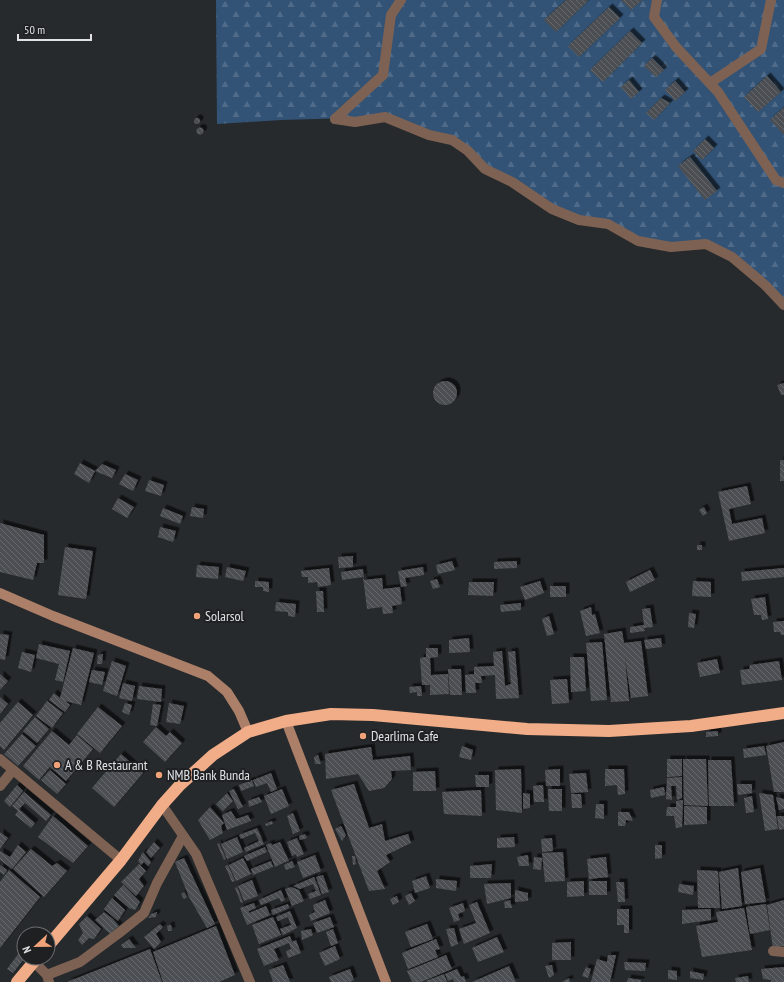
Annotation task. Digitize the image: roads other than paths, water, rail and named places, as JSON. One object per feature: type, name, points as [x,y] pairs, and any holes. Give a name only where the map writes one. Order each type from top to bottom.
[{"type":"highway","points":[[56,937],[121,860],[162,805],[180,785],[213,755],[248,732],[286,721],[331,714],[373,715],[527,729],[609,731],[691,726],[784,713]]},
{"type":"highway","points":[[17,982],[31,966]]},
{"type":"main road","points":[[0,593],[53,616],[208,676],[227,692],[239,711],[248,732]]},
{"type":"main road","points":[[286,721],[386,982]]},
{"type":"street","points":[[401,0],[390,15],[383,75],[335,119],[355,122],[385,117],[429,135],[452,140],[468,152],[485,169],[512,182],[552,208],[579,220],[608,224],[638,241],[671,247],[706,244],[732,257],[765,285],[784,304]]},
{"type":"street","points":[[657,0],[654,17],[676,47],[718,92],[776,180],[784,183]]},
{"type":"street","points":[[710,83],[761,48],[771,0]]},
{"type":"street","points":[[0,759],[121,860]]},
{"type":"street","points":[[0,786],[13,770]]},
{"type":"street","points":[[162,805],[196,854],[250,982]]},
{"type":"street","points":[[40,966],[48,979],[80,962],[144,912],[157,883],[183,836]]},
{"type":"street","points":[[773,951],[784,952]]},
{"type":"place","name":"Solarsol","points":[[197,616]]},
{"type":"place","name":"Dearlima Cafe","points":[[363,736]]},
{"type":"place","name":"A & B Restaurant","points":[[57,765]]},
{"type":"place","name":"NMB Bank Bunda","points":[[159,775]]}]
